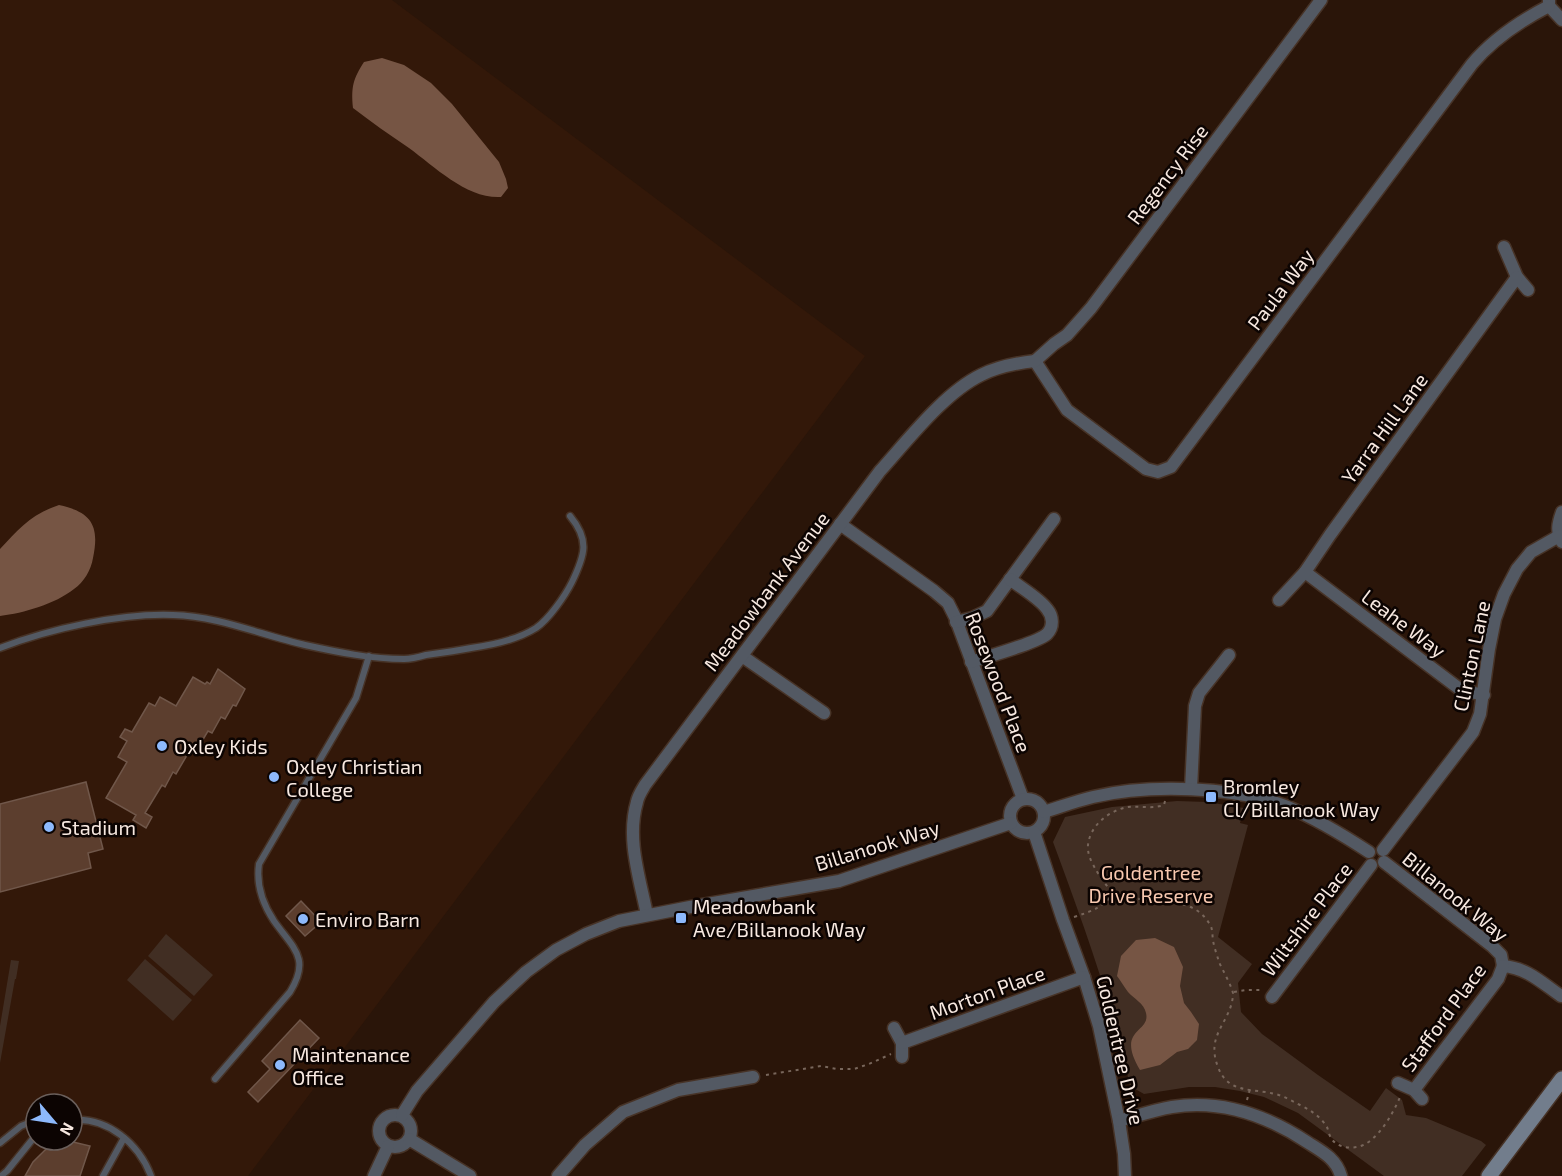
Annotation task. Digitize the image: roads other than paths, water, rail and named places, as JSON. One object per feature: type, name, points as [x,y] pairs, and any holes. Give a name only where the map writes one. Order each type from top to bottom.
[{"type":"main road","points":[[1489,1176],[1562,1079]]},
{"type":"street","name":"Regency Rise","points":[[1035,361],[1067,335],[1091,309],[1321,0]]},
{"type":"street","name":"Paula Way","points":[[1035,361],[1067,410],[1146,469],[1158,472],[1171,467],[1472,64],[1486,48],[1549,3]]},
{"type":"street","points":[[1549,3],[1562,20]]},
{"type":"street","points":[[1504,247],[1517,277],[1528,290]]},
{"type":"street","name":"Yarra Hill Lane","points":[[1279,600],[1305,572],[1517,277]]},
{"type":"street","name":"Meadowbank Avenue","points":[[647,915],[633,840],[637,800],[645,785],[880,471],[954,391],[981,374],[1013,364],[1035,361]]},
{"type":"street","points":[[1560,539],[1558,524],[1562,512]]},
{"type":"street","points":[[956,622],[987,611],[1054,519]]},
{"type":"street","name":"Rosewood Place","points":[[840,524],[948,603],[1023,799]]},
{"type":"street","name":"Clinton Lane","points":[[1383,856],[1473,732],[1484,695],[1495,619],[1504,594],[1517,569],[1531,552],[1560,539]]},
{"type":"street","name":"Leahe Way","points":[[1305,572],[1461,690],[1484,695]]},
{"type":"street","points":[[971,662],[1035,640],[1047,634],[1052,625],[1052,616],[1046,607],[1010,579]]},
{"type":"street","points":[[1191,789],[1195,706],[1199,693],[1228,655]]},
{"type":"street","points":[[742,656],[824,713]]},
{"type":"street","points":[[1044,812],[1093,797],[1124,792],[1191,789],[1257,797],[1286,806],[1321,822],[1369,852]]},
{"type":"street","points":[[1023,799],[1039,803],[1044,812],[1045,817],[1041,826],[1034,832],[1023,833],[1011,823],[1012,808],[1023,799]]},
{"type":"street","name":"Billanook Way","points":[[402,1115],[417,1091],[494,1002],[526,972],[556,950],[586,934],[619,921],[647,915],[839,881],[1011,823]]},
{"type":"street","name":"Goldentree Drive","points":[[1034,832],[1099,1026],[1119,1121],[1125,1176]]},
{"type":"street","points":[[1377,848],[1383,856],[1379,866],[1371,865],[1367,860],[1369,852],[1377,848]]},
{"type":"street","name":"Billanook Way","points":[[1383,856],[1492,946],[1501,955],[1503,966],[1515,967],[1528,972],[1561,996]]},
{"type":"street","name":"Wiltshire Place","points":[[1267,993],[1371,865]]},
{"type":"street","name":"Stafford Place","points":[[1409,1089],[1498,979],[1503,966]]},
{"type":"street","name":"Morton Place","points":[[894,1028],[902,1050],[1084,977]]},
{"type":"street","points":[[558,1176],[585,1145],[623,1112],[678,1090],[753,1077]]},
{"type":"street","points":[[1119,1121],[1171,1107],[1191,1105],[1238,1110],[1274,1122],[1301,1138],[1329,1156],[1338,1165],[1341,1176]]},
{"type":"street","points":[[392,1114],[402,1115],[411,1126],[409,1139],[401,1146],[388,1146],[379,1135],[381,1122],[392,1114]]},
{"type":"street","points":[[409,1139],[470,1176]]},
{"type":"street","points":[[374,1176],[388,1146]]},
{"type":"lane","points":[[0,648],[92,622],[140,615],[205,618],[304,644],[369,656],[405,659],[493,645],[536,627],[569,589],[580,567],[585,546],[580,528],[570,516]]},
{"type":"lane","points":[[215,1079],[290,992],[296,982],[299,957],[293,944],[264,903],[258,886],[259,864],[356,698],[369,656]]},
{"type":"lane","points":[[84,1121],[104,1125],[124,1138],[136,1148],[151,1176]]},
{"type":"lane","points":[[0,1143],[24,1125]]},
{"type":"lane","points":[[103,1176],[124,1138]]},
{"type":"lane","points":[[1,1176],[24,1150]]},
{"type":"place","name":"Oxley Kids","points":[[162,746]]},
{"type":"place","name":"Oxley Christian College","points":[[274,777]]},
{"type":"place","name":"Bromley Cl/Billanook Way","points":[[1211,797]]},
{"type":"place","name":"Stadium","points":[[49,827]]},
{"type":"place","name":"Meadowbank Ave/Billanook Way","points":[[681,918]]},
{"type":"place","name":"Enviro Barn","points":[[303,919]]},
{"type":"place","name":"Maintenance Office","points":[[280,1065]]},
{"type":"park label","name":"Goldentree Drive Reserve","points":[[1151,884]]}]
